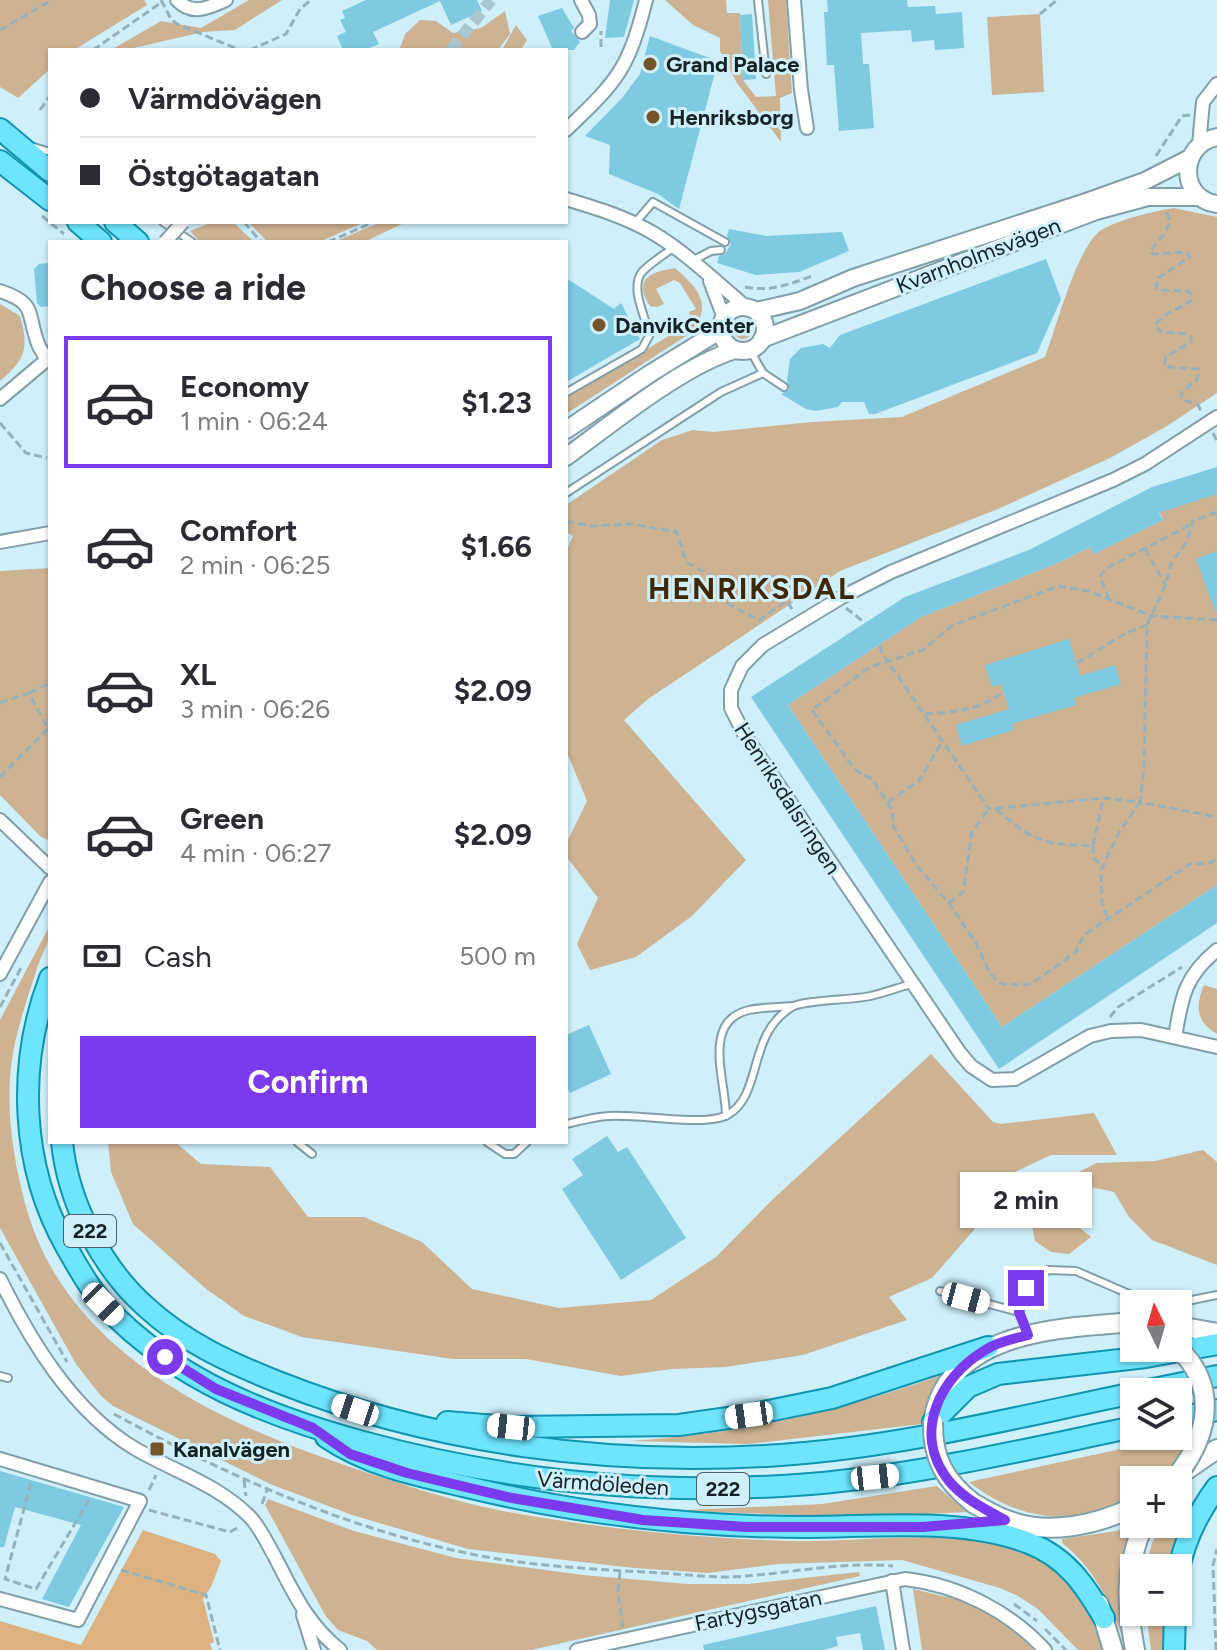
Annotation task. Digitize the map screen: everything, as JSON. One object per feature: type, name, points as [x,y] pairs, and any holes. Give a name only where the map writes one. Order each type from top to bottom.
[{"type":"main road","points":[[4,135],[48,169]]},
{"type":"main road","points":[[0,161],[48,198]]},
{"type":"main road","points":[[80,224],[99,240]]},
{"type":"main road","points":[[117,224],[136,240]]},
{"type":"main road","name":"222","points":[[48,983],[39,1006],[30,1053],[31,1148],[49,1210],[61,1238],[89,1286],[120,1321],[189,1374],[241,1401],[313,1428]]},
{"type":"main road","name":"222","points":[[62,1144],[70,1180],[85,1224],[111,1266],[145,1307],[186,1338],[236,1365],[315,1397],[396,1420]]},
{"type":"main road","points":[[396,1420],[511,1427],[679,1425],[832,1398],[1028,1335],[1120,1324]]},
{"type":"main road","points":[[1192,1329],[1217,1333]]},
{"type":"main road","points":[[933,1422],[968,1387],[1008,1371],[1146,1357],[1217,1344]]},
{"type":"main road","points":[[988,1347],[942,1390],[933,1422],[933,1441],[938,1462],[949,1481],[973,1503],[1005,1520],[1029,1526],[1076,1526],[1120,1513]]},
{"type":"main road","points":[[1181,1466],[1200,1437],[1207,1402],[1198,1370],[1191,1362]]},
{"type":"main road","name":"Värmdöleden","points":[[1192,1381],[1217,1376]]},
{"type":"main road","name":"Värmdöleden","points":[[396,1420],[497,1442],[551,1449],[658,1457],[730,1458],[837,1450],[958,1430],[1120,1395]]},
{"type":"main road","points":[[1192,1415],[1217,1410]]},
{"type":"main road","points":[[313,1428],[350,1454],[407,1473],[578,1510],[643,1520],[746,1527],[923,1527],[991,1532],[1033,1544],[1055,1556],[1087,1588],[1104,1618]]},
{"type":"main road","name":"Värmdöleden","points":[[313,1428],[402,1453],[490,1472],[630,1487],[730,1489],[812,1484],[906,1473],[1120,1430]]},
{"type":"main road","points":[[1191,1466],[1217,1449]]},
{"type":"main road","points":[[1183,1554],[1188,1536],[1204,1504],[1217,1487]]},
{"type":"main road","points":[[923,1527],[1005,1520]]},
{"type":"main road","points":[[1029,1526],[1073,1562],[1096,1595],[1113,1650]]},
{"type":"main road","points":[[1135,1650],[1130,1622],[1130,1560],[1139,1538]]},
{"type":"main road","points":[[1174,1650],[1175,1626]]},
{"type":"street","points":[[177,0],[186,8],[202,10],[226,0]]},
{"type":"street","points":[[581,0],[590,24],[582,32]]},
{"type":"street","points":[[568,128],[598,101],[624,69],[638,33],[646,0]]},
{"type":"street","points":[[794,0],[807,128]]},
{"type":"street","points":[[1200,197],[1188,180],[1203,102],[1217,84]]},
{"type":"street","name":"Kvarnholmsvägen","points":[[751,309],[800,301],[853,278],[1145,181],[1217,137]]},
{"type":"street","name":"Kvarnholmsvägen","points":[[568,456],[650,397],[715,356],[749,346],[1096,211],[1148,197],[1200,197],[1217,204]]},
{"type":"street","points":[[568,200],[635,223],[692,261],[764,323],[766,331],[749,346],[724,340],[709,278]]},
{"type":"street","points":[[167,240],[181,224]]},
{"type":"street","points":[[0,291],[24,303],[31,312],[37,342],[48,358],[0,399]]},
{"type":"street","points":[[568,429],[722,324],[737,307],[751,309]]},
{"type":"street","name":"Henriksdalsringen","points":[[1217,417],[1145,464],[1113,480],[891,572],[842,597],[763,645],[736,676],[731,690],[731,708],[744,734],[911,984],[971,1066],[992,1080],[1004,1082],[1028,1074],[1098,1033],[1141,1030],[1217,1047]]},
{"type":"street","points":[[0,542],[48,533]]},
{"type":"street","points":[[0,820],[48,866]]},
{"type":"street","points":[[0,974],[48,886]]},
{"type":"street","points":[[1175,1037],[1181,1001],[1194,970],[1217,950]]},
{"type":"street","points":[[0,1279],[4,1297],[59,1378],[100,1423],[134,1448],[220,1492],[249,1516],[266,1540],[303,1612],[314,1650]]},
{"type":"street","points":[[0,1459],[140,1501],[78,1620],[0,1599]]},
{"type":"street","name":"Fartygsgatan","points":[[577,1650],[624,1640],[639,1643],[892,1581],[916,1580],[974,1599],[1006,1615],[1045,1650]]},
{"type":"street","points":[[892,1581],[903,1650]]},
{"type":"street","points":[[303,1612],[323,1636],[340,1650]]},
{"type":"lane","points":[[758,0],[766,74]]},
{"type":"lane","points":[[4,135],[48,151]]},
{"type":"lane","points":[[635,223],[653,202],[725,242]]},
{"type":"lane","points":[[166,224],[189,240]]},
{"type":"lane","points":[[568,391],[642,349],[649,336],[647,319],[637,293],[638,281],[642,272],[674,247]]},
{"type":"lane","points":[[692,261],[711,251],[721,250]]},
{"type":"lane","points":[[749,346],[763,373],[784,387]]},
{"type":"lane","points":[[568,492],[721,392],[763,373]]},
{"type":"lane","points":[[726,1116],[719,1047],[723,1027],[729,1019],[748,1010],[870,996],[911,984]]},
{"type":"lane","points":[[568,1124],[606,1116],[643,1115],[702,1121],[726,1116],[748,1090],[763,1038],[769,1028],[793,1006]]},
{"type":"lane","points":[[300,1144],[312,1154]]},
{"type":"lane","points":[[490,1144],[505,1154],[514,1154],[525,1144]]},
{"type":"lane","points":[[1028,1335],[1019,1312],[1026,1288],[1048,1270],[1076,1271],[1143,1300],[1172,1304],[1217,1295]]},
{"type":"lane","points":[[940,1291],[1019,1312]]},
{"type":"path","points":[[0,30],[52,0]]},
{"type":"path","points":[[254,48],[286,34],[300,9],[311,0]]},
{"type":"path","points":[[1040,14],[1057,0]]},
{"type":"path","points":[[96,48],[162,1],[177,24],[235,48]]},
{"type":"path","points":[[40,110],[48,99]]},
{"type":"path","points":[[1153,160],[1182,116],[1202,113]]},
{"type":"path","points":[[1163,205],[1170,222],[1150,251],[1159,255],[1186,252],[1190,257],[1158,278],[1156,287],[1158,290],[1187,291],[1191,294],[1191,301],[1164,316],[1155,325],[1161,332],[1188,334],[1191,337],[1191,342],[1166,357],[1164,365],[1198,369],[1198,378],[1182,392],[1181,399],[1198,405],[1201,412]]},
{"type":"path","points":[[246,224],[259,240]]},
{"type":"path","points":[[333,240],[369,224]]},
{"type":"path","points":[[0,423],[26,453],[47,458]]},
{"type":"path","points":[[1109,599],[1100,577],[1105,569],[1193,521],[1217,512]]},
{"type":"path","points":[[568,521],[592,526],[631,524],[677,532],[686,562],[708,574],[721,600],[759,620],[787,601]]},
{"type":"path","points":[[1108,920],[1102,903],[1101,870],[1120,831],[1140,802],[1144,768],[1147,625],[1166,584],[1171,563],[1186,543],[1192,524]]},
{"type":"path","points":[[1145,549],[1166,584]]},
{"type":"path","points":[[1217,620],[1152,616],[1088,591],[1059,586],[953,625],[923,650],[870,667],[812,710],[855,770],[872,779],[893,811],[892,824],[917,866],[949,903],[977,945],[990,974],[1002,984],[1018,986],[1037,980],[1076,952],[1084,935],[1190,864],[1210,863],[1217,859]]},
{"type":"path","points":[[1077,663],[1126,633],[1147,625]]},
{"type":"path","points":[[880,645],[989,809]]},
{"type":"path","points":[[0,703],[48,684]]},
{"type":"path","points":[[925,714],[964,712],[980,707],[1003,692]]},
{"type":"path","points":[[29,693],[48,726]]},
{"type":"path","points":[[0,777],[2,771],[48,729]]},
{"type":"path","points":[[887,802],[919,781],[943,740]]},
{"type":"path","points":[[1103,798],[1093,846],[1093,858],[1103,866]]},
{"type":"path","points":[[989,809],[1103,798],[1217,817]]},
{"type":"path","points":[[949,903],[963,892],[972,832],[989,809]]},
{"type":"path","points":[[996,809],[1021,830],[1049,844],[1093,846]]},
{"type":"path","points":[[1098,1033],[1118,1007],[1186,964]]},
{"type":"path","points":[[35,1469],[5,1579],[36,1589],[86,1504]]},
{"type":"path","points":[[149,1489],[156,1475]]},
{"type":"path","points":[[262,1504],[267,1490]]},
{"type":"path","points":[[140,1501],[148,1509],[230,1532],[237,1528]]},
{"type":"path","points":[[7,1546],[13,1548]]},
{"type":"path","points":[[1217,1549],[1213,1565],[1217,1647]]},
{"type":"path","points":[[121,1570],[206,1595],[220,1650]]},
{"type":"path","points":[[621,1571],[618,1591],[624,1640]]},
{"type":"shaded area","points":[[0,0],[144,0],[147,5],[77,48],[48,48],[48,71],[18,98],[0,87]]},
{"type":"shaded area","points":[[249,0],[282,0],[235,30],[203,32],[134,48],[114,48],[161,21],[201,28]]},
{"type":"shaded area","points":[[665,0],[726,0],[727,13],[740,13],[743,80],[756,97],[776,96],[768,0],[786,0],[792,93],[780,98],[781,142],[737,83],[720,51],[720,38],[693,25]]},
{"type":"shaded area","points":[[505,11],[510,34],[500,48],[400,48],[405,34],[420,20],[436,21],[453,33],[481,28]]},
{"type":"shaded area","points":[[1040,14],[1044,92],[992,95],[987,17]]},
{"type":"shaded area","points":[[516,25],[527,40],[522,48],[503,48]]},
{"type":"shaded area","points":[[1174,208],[1217,217],[1217,393],[1110,458],[998,509],[840,571],[648,699],[624,720],[746,860],[692,916],[636,957],[590,970],[577,944],[598,898],[568,859],[568,840],[587,801],[568,755],[568,547],[573,536],[568,533],[568,504],[662,440],[693,430],[713,432],[902,417],[1045,357],[1069,287],[1094,237],[1103,229]]},
{"type":"shaded area","points":[[208,224],[235,224],[252,240],[198,240],[190,231]]},
{"type":"shaded area","points":[[250,224],[360,224],[324,240],[266,240]]},
{"type":"shaded area","points":[[376,224],[402,224],[368,240],[339,240]]},
{"type":"shaded area","points":[[675,268],[700,297],[701,313],[692,332],[568,413],[568,397],[692,322],[689,312],[696,309],[680,283],[674,280],[656,289],[664,304],[650,306],[643,290],[644,284],[646,279]]},
{"type":"shaded area","points":[[0,304],[20,316],[24,345],[20,359],[0,381]]},
{"type":"shaded area","points":[[739,321],[747,321],[752,330],[750,337],[739,339],[734,334],[734,326]]},
{"type":"shaded area","points":[[1217,494],[1217,885],[1002,1027],[788,705],[921,617],[1058,563],[1090,547],[1094,554],[1163,520],[1159,511]]},
{"type":"shaded area","points":[[48,568],[48,840],[41,837],[0,795],[0,571]]},
{"type":"shaded area","points":[[48,929],[48,939],[14,1049],[9,1093],[12,1138],[25,1203],[45,1257],[75,1303],[113,1343],[158,1378],[206,1407],[310,1453],[432,1493],[503,1511],[609,1527],[717,1537],[788,1541],[950,1538],[1013,1546],[1041,1556],[1064,1573],[1081,1596],[1103,1650],[1078,1650],[1038,1609],[1018,1596],[902,1560],[778,1564],[708,1573],[468,1549],[352,1515],[270,1484],[113,1406],[76,1364],[0,1228],[0,1020]]},
{"type":"shaded area","points":[[1204,985],[1217,989],[1217,1034],[1205,1024],[1199,1013]]},
{"type":"shaded area","points":[[931,1054],[993,1122],[1001,1124],[1094,1113],[1117,1155],[1051,1155],[1004,1177],[1023,1207],[1008,1217],[987,1215],[932,1278],[889,1297],[907,1320],[803,1355],[726,1367],[672,1369],[621,1376],[526,1359],[453,1359],[302,1337],[244,1316],[205,1288],[133,1224],[111,1172],[108,1144],[177,1144],[201,1164],[270,1167],[308,1217],[364,1217],[422,1242],[472,1289],[559,1308],[651,1300],[716,1257],[772,1200]]},
{"type":"shaded area","points":[[1203,1150],[1217,1162],[1217,1265],[1152,1240],[1129,1217],[1114,1192],[1081,1185],[1064,1197],[1066,1217],[1091,1237],[1069,1254],[1051,1252],[1035,1241],[1027,1200],[1096,1163],[1155,1161]]},
{"type":"shaded area","points":[[947,1373],[932,1394],[922,1424],[748,1444],[630,1441],[711,1433],[791,1419],[869,1399]]},
{"type":"shaded area","points":[[1120,1449],[1183,1450],[1172,1466],[1120,1466],[1120,1505],[1092,1514],[1071,1517],[1028,1512],[988,1495],[969,1482]]},
{"type":"shaded area","points":[[937,1486],[966,1512],[873,1517],[665,1511],[822,1504]]},
{"type":"shaded area","points":[[268,1499],[354,1531],[456,1558],[583,1575],[687,1584],[748,1584],[859,1572],[860,1576],[531,1650],[377,1650],[367,1641],[338,1630],[325,1615],[265,1505]]},
{"type":"shaded area","points":[[1120,1529],[1120,1538],[1136,1538],[1134,1554],[1120,1554],[1120,1626],[1126,1626],[1125,1635],[1121,1633],[1098,1584],[1082,1562],[1062,1543],[1062,1539]]},
{"type":"shaded area","points":[[143,1530],[215,1554],[221,1561],[203,1599],[214,1642],[210,1644],[212,1650],[0,1650],[0,1621],[81,1645]]},
{"type":"shaded area","points":[[1155,1538],[1181,1538],[1177,1554],[1149,1554]]},
{"type":"shaded area","points":[[913,1589],[955,1599],[1002,1620],[1034,1650],[922,1650]]},
{"type":"shaded area","points":[[1148,1626],[1168,1626],[1168,1650],[1151,1650]]},
{"type":"building","points":[[366,0],[477,0],[482,11],[451,25],[440,1],[373,32],[379,44],[370,48],[342,48],[337,36],[346,32],[340,20],[345,18],[342,11]]},
{"type":"building","points":[[610,0],[634,0],[624,37],[605,38]]},
{"type":"building","points":[[827,0],[907,0],[908,7],[935,6],[936,14],[962,12],[964,48],[935,50],[934,40],[912,42],[911,30],[861,33],[863,64],[869,64],[874,128],[839,131],[834,65],[827,65],[824,12],[828,12]]},
{"type":"building","points":[[562,8],[574,28],[571,31],[580,42],[574,50],[552,48],[538,16]]},
{"type":"building","points":[[752,14],[756,79],[743,80],[740,15]]},
{"type":"building","name":"Henriksborg","points":[[650,36],[718,61],[679,209],[658,194],[609,174],[610,145],[585,136],[622,98],[640,74]]},
{"type":"building","points":[[729,229],[766,236],[842,232],[849,251],[799,272],[756,275],[717,263],[719,256],[725,254],[731,244],[727,236]]},
{"type":"building","points":[[1046,259],[1061,299],[1037,353],[875,414],[869,414],[864,402],[842,402],[838,407],[816,411],[806,409],[781,394],[789,390],[790,359],[801,348],[823,344],[830,348],[840,335]]},
{"type":"building","points":[[48,263],[48,306],[41,307],[37,303],[34,269],[39,264]]},
{"type":"building","name":"DanvikCenter","points":[[568,279],[614,309],[621,303],[640,339],[568,381]]},
{"type":"building","points":[[1217,467],[1217,494],[1159,513],[1163,520],[1094,554],[1090,547],[1058,563],[921,617],[788,705],[1002,1027],[1217,885],[1217,923],[999,1069],[751,697],[905,597],[1029,550],[1152,487]]},
{"type":"building","points":[[1217,551],[1217,613],[1216,613],[1196,559]]},
{"type":"building","points":[[1069,639],[1080,676],[1115,665],[1121,684],[1074,698],[1076,705],[1012,724],[1014,730],[962,746],[956,725],[1009,709],[1001,684],[992,687],[985,665]]},
{"type":"building","points":[[589,1025],[611,1074],[570,1093],[568,1089],[568,1034]]},
{"type":"building","points":[[607,1136],[618,1152],[627,1147],[686,1238],[621,1280],[562,1189],[583,1175],[572,1159]]},
{"type":"building","points":[[0,1471],[124,1507],[69,1607],[42,1599],[81,1525],[15,1507],[4,1547],[0,1547]]},
{"type":"building","points":[[876,1606],[885,1650],[863,1650],[860,1633],[836,1637],[838,1646],[824,1650],[704,1650],[703,1645]]},
{"type":"tunnel","points":[[453,48],[491,0]]},
{"type":"place","name":"Grand Palace","points":[[650,64]]},
{"type":"place","name":"Henriksborg","points":[[653,117]]},
{"type":"place","name":"DanvikCenter","points":[[599,325]]},
{"type":"place","name":"Kanalvägen","points":[[157,1449]]},
{"type":"district","name":"HENRIKSDAL","points":[[752,589]]},
{"type":"route","points":[[165,1357],[216,1389],[313,1428],[350,1454],[407,1473],[512,1498],[643,1520],[746,1527],[923,1527],[980,1523],[1005,1520],[965,1497],[943,1472],[933,1441],[935,1408],[942,1390],[971,1360],[988,1347],[1028,1335],[1019,1312],[1026,1288]]}]
